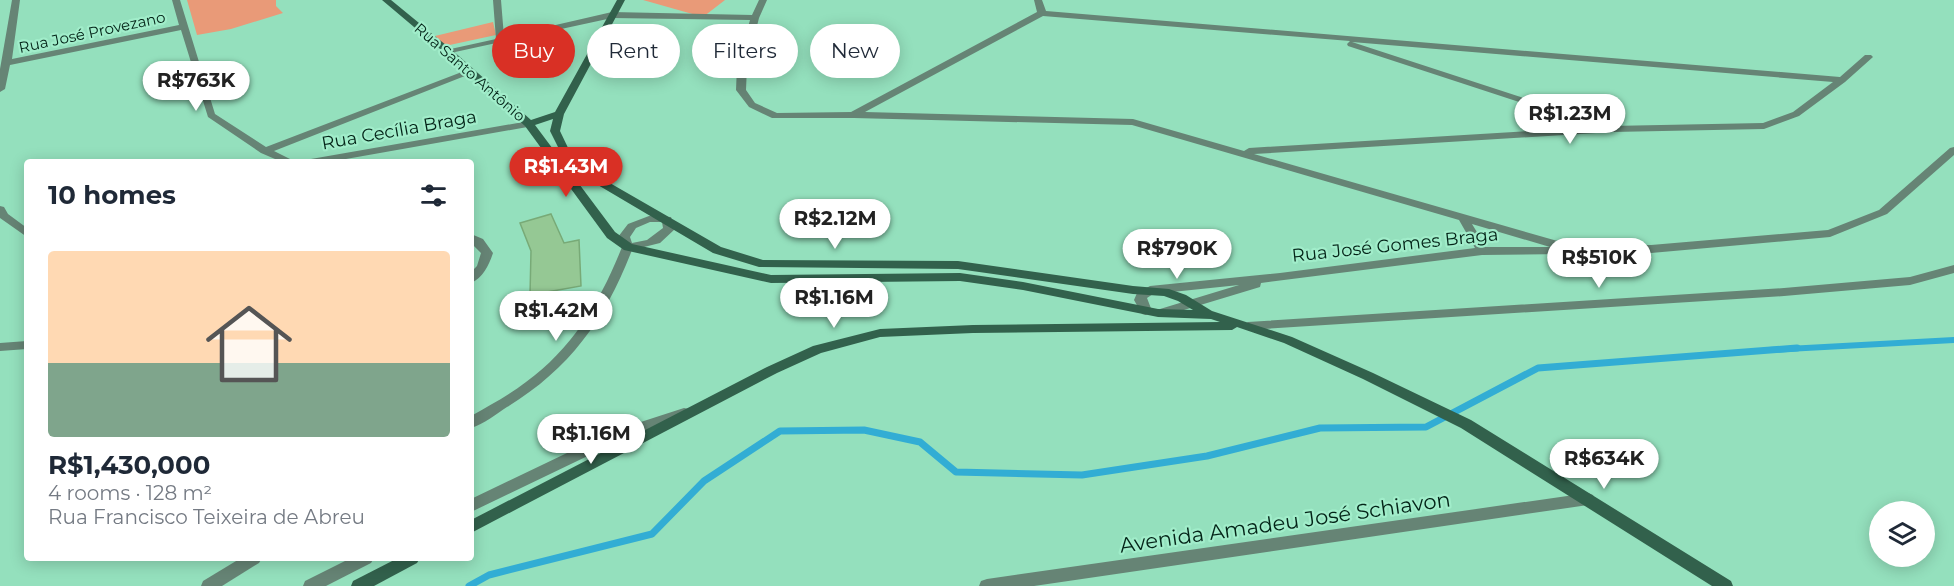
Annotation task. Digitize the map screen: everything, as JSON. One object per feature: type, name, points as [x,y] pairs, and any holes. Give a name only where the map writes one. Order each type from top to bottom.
[{"type":"street","points":[[0,89],[16,0]]},
{"type":"street","points":[[176,0],[211,115],[265,151],[284,159]]},
{"type":"street","name":"Rua Santo Antônio","points":[[386,0],[529,124],[559,114]]},
{"type":"street","points":[[497,0],[499,24]]},
{"type":"street","points":[[621,0],[559,114],[555,131],[566,153],[585,172],[717,250],[763,264],[958,265],[1133,290],[1280,277]]},
{"type":"street","points":[[763,0],[755,18],[741,66],[741,90],[752,105],[775,116],[854,115],[1133,122],[1575,250]]},
{"type":"street","points":[[1038,0],[1042,13]]},
{"type":"street","points":[[854,115],[1042,13],[1842,80]]},
{"type":"street","points":[[570,24],[612,15],[755,18]]},
{"type":"street","name":"Rua José Provezano","points":[[6,63],[184,27]]},
{"type":"street","points":[[1330,38],[1612,129]]},
{"type":"street","points":[[448,52],[492,41]]},
{"type":"street","points":[[1239,152],[1612,129],[1764,126],[1796,114],[1842,80],[1868,57]]},
{"type":"street","points":[[265,151],[470,72]]},
{"type":"street","points":[[529,124],[611,235],[628,247],[771,279],[960,277],[1023,286],[1152,312],[1210,315],[1248,326],[1288,340],[1466,424],[1725,586]]},
{"type":"street","name":"Rua Cecília Braga","points":[[328,159],[529,124]]},
{"type":"street","name":"Rua José Gomes Braga","points":[[1280,277],[1482,251],[1651,249],[1830,233],[1883,212],[1954,150]]},
{"type":"street","points":[[0,209],[4,216],[24,231]]},
{"type":"street","points":[[1463,218],[1482,251]]},
{"type":"street","points":[[474,421],[538,381],[580,340],[604,304],[628,247],[624,237],[632,226],[649,219],[666,219]]},
{"type":"street","points":[[628,247],[646,246],[661,239],[669,229],[666,219]]},
{"type":"street","points":[[474,240],[479,242],[487,253],[482,267],[474,276]]},
{"type":"street","points":[[474,525],[817,349],[880,333],[973,329],[1248,326],[1785,292],[1910,281],[1954,269]]},
{"type":"street","points":[[1210,315],[1191,304],[1173,295],[1150,290],[1141,296],[1140,300],[1152,312],[1175,311],[1191,304],[1280,277]]},
{"type":"street","points":[[0,347],[24,345]]},
{"type":"street","points":[[474,505],[618,435],[704,406]]},
{"type":"street","name":"Avenida Amadeu José Schiavon","points":[[987,586],[1588,499]]},
{"type":"street","points":[[209,586],[249,561]]},
{"type":"street","points":[[311,586],[360,561]]},
{"type":"street","points":[[359,586],[406,561]]},
{"type":"shaded area","points":[[187,0],[276,0],[276,6],[283,13],[231,29],[197,35]]},
{"type":"shaded area","points":[[643,0],[725,0],[703,17]]},
{"type":"shaded area","points":[[493,22],[493,24],[492,36],[445,46],[435,36]]},
{"type":"building","points":[[551,214],[564,243],[579,240],[581,286],[530,295],[531,251],[520,223]]},
{"type":"waterway","points":[[1776,350],[1954,340]]},
{"type":"waterway","points":[[1776,350],[1797,348]]},
{"type":"waterway","points":[[1769,350],[1776,350]]},
{"type":"waterway","points":[[469,586],[489,575],[652,534],[704,481],[780,431],[864,430],[920,442],[956,472],[1082,475],[1207,456],[1320,428],[1426,427],[1538,368],[1776,350]]}]
